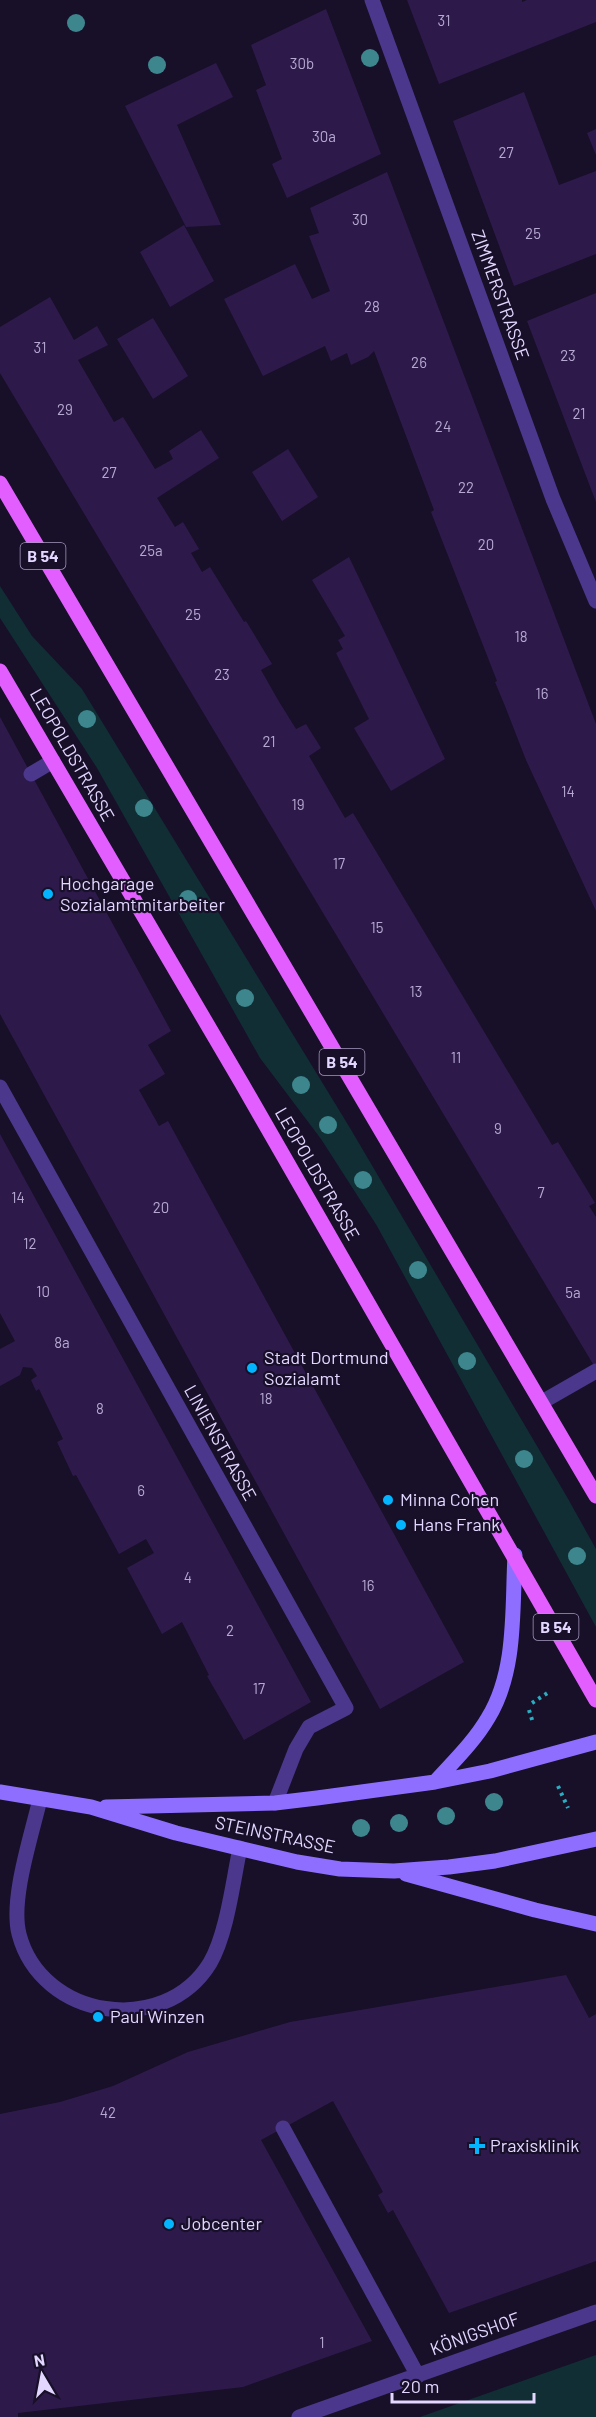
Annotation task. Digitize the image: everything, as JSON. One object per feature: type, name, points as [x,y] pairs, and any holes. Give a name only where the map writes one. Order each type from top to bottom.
[{"type":"main road","name":"B 54","points":[[0,483],[596,1496]]},
{"type":"main road","name":"LEOPOLDSTRASSE","points":[[0,671],[596,1700]]},
{"type":"main road","points":[[435,1782],[474,1738],[489,1718],[497,1701],[509,1653],[514,1555]]},
{"type":"main road","name":"STEINSTRASSE","points":[[91,1808],[275,1803],[435,1782],[490,1771],[596,1742]]},
{"type":"main road","name":"STEINSTRASSE","points":[[0,1792],[91,1808],[176,1833],[297,1862],[340,1869],[394,1871],[495,1861],[596,1839]]},
{"type":"main road","points":[[394,1871],[596,1924]]},
{"type":"street","name":"ZIMMERSTRASSE","points":[[372,0],[553,499],[596,601]]},
{"type":"street","points":[[31,774],[53,761]]},
{"type":"street","name":"LINIENSTRASSE","points":[[0,1087],[345,1708],[309,1727],[296,1749],[275,1803]]},
{"type":"street","points":[[542,1402],[596,1371]]},
{"type":"street","points":[[40,1799],[17,1910],[19,1933],[26,1953],[39,1974],[55,1989],[89,2006],[138,2009],[169,2000],[194,1981],[209,1964],[218,1944],[240,1848]]},
{"type":"street","points":[[283,2128],[418,2376]]},
{"type":"street","name":"KÖNIGSHOF","points":[[299,2417],[596,2312]]},
{"type":"path","points":[[528,1706],[533,1723]]},
{"type":"path","points":[[557,1782],[568,1808]]},
{"type":"green space","points":[[0,586],[32,636],[82,689],[350,1128],[567,1497],[596,1549],[596,1627],[377,1226],[321,1139],[260,1058],[97,768],[0,618]]},
{"type":"green space","points":[[596,2355],[596,2417],[420,2417]]},
{"type":"building","points":[[407,0],[522,0],[522,2],[527,0],[596,0],[596,22],[439,84]]},
{"type":"building","points":[[326,9],[381,154],[287,198],[272,164],[282,159],[256,90],[266,85],[251,45]]},
{"type":"building","points":[[216,63],[233,97],[177,125],[221,225],[186,227],[125,106]]},
{"type":"building","points":[[524,92],[559,185],[596,171],[596,254],[514,286],[453,121]]},
{"type":"building","points":[[596,129],[596,155],[587,133]]},
{"type":"building","points":[[387,172],[596,724],[596,911],[526,760],[495,682],[497,681],[431,512],[434,510],[374,351],[368,357],[351,365],[347,353],[331,361],[325,346],[263,376],[224,299],[295,264],[312,299],[330,291],[309,236],[319,233],[310,208]]},
{"type":"building","points":[[184,225],[214,281],[170,307],[140,252]]},
{"type":"building","points":[[596,293],[596,502],[527,321]]},
{"type":"building","points":[[50,297],[74,340],[97,326],[108,345],[78,360],[114,422],[123,417],[155,469],[173,459],[169,451],[201,430],[219,458],[157,498],[175,527],[183,522],[199,549],[191,553],[202,572],[210,567],[244,622],[246,621],[272,664],[261,670],[278,700],[296,729],[306,724],[321,748],[309,756],[345,818],[353,813],[552,1145],[558,1142],[595,1203],[589,1206],[596,1217],[596,1369],[0,373],[0,327]]},
{"type":"building","points":[[153,318],[188,376],[153,399],[117,339]]},
{"type":"building","points":[[288,449],[318,497],[282,521],[252,472]]},
{"type":"building","points":[[349,557],[445,759],[391,791],[354,728],[369,719],[336,653],[343,649],[338,640],[345,636],[312,580]]},
{"type":"building","points":[[0,717],[171,1031],[148,1045],[165,1074],[139,1090],[159,1126],[168,1121],[464,1662],[380,1709],[0,1014]]},
{"type":"building","points":[[0,1134],[311,1702],[244,1740],[207,1676],[209,1675],[182,1622],[162,1634],[127,1568],[154,1553],[146,1539],[119,1554],[76,1475],[73,1476],[57,1442],[63,1439],[39,1389],[36,1391],[31,1380],[37,1376],[32,1368],[23,1367],[20,1375],[0,1386],[0,1349],[15,1341],[0,1313]]},
{"type":"building","points":[[566,1975],[589,2018],[596,2014],[596,2261],[449,2313],[393,2210],[388,2213],[378,2195],[383,2192],[333,2101],[261,2140],[372,2341],[243,2387],[18,2413],[18,2417],[0,2417],[0,2114],[60,2102],[113,2086],[188,2052],[290,2022]]},
{"type":"place","name":"Hochgarage Sozialamtmitarbeiter","points":[[48,894]]},
{"type":"place","name":"Stadt Dortmund Sozialamt","points":[[252,1368]]},
{"type":"place","name":"Minna Cohen","points":[[388,1500]]},
{"type":"place","name":"Hans Frank","points":[[401,1525]]},
{"type":"place","name":"Paul Winzen","points":[[98,2017]]},
{"type":"place","name":"Praxisklinik","points":[[477,2146]]},
{"type":"place","name":"Jobcenter","points":[[169,2224]]}]
